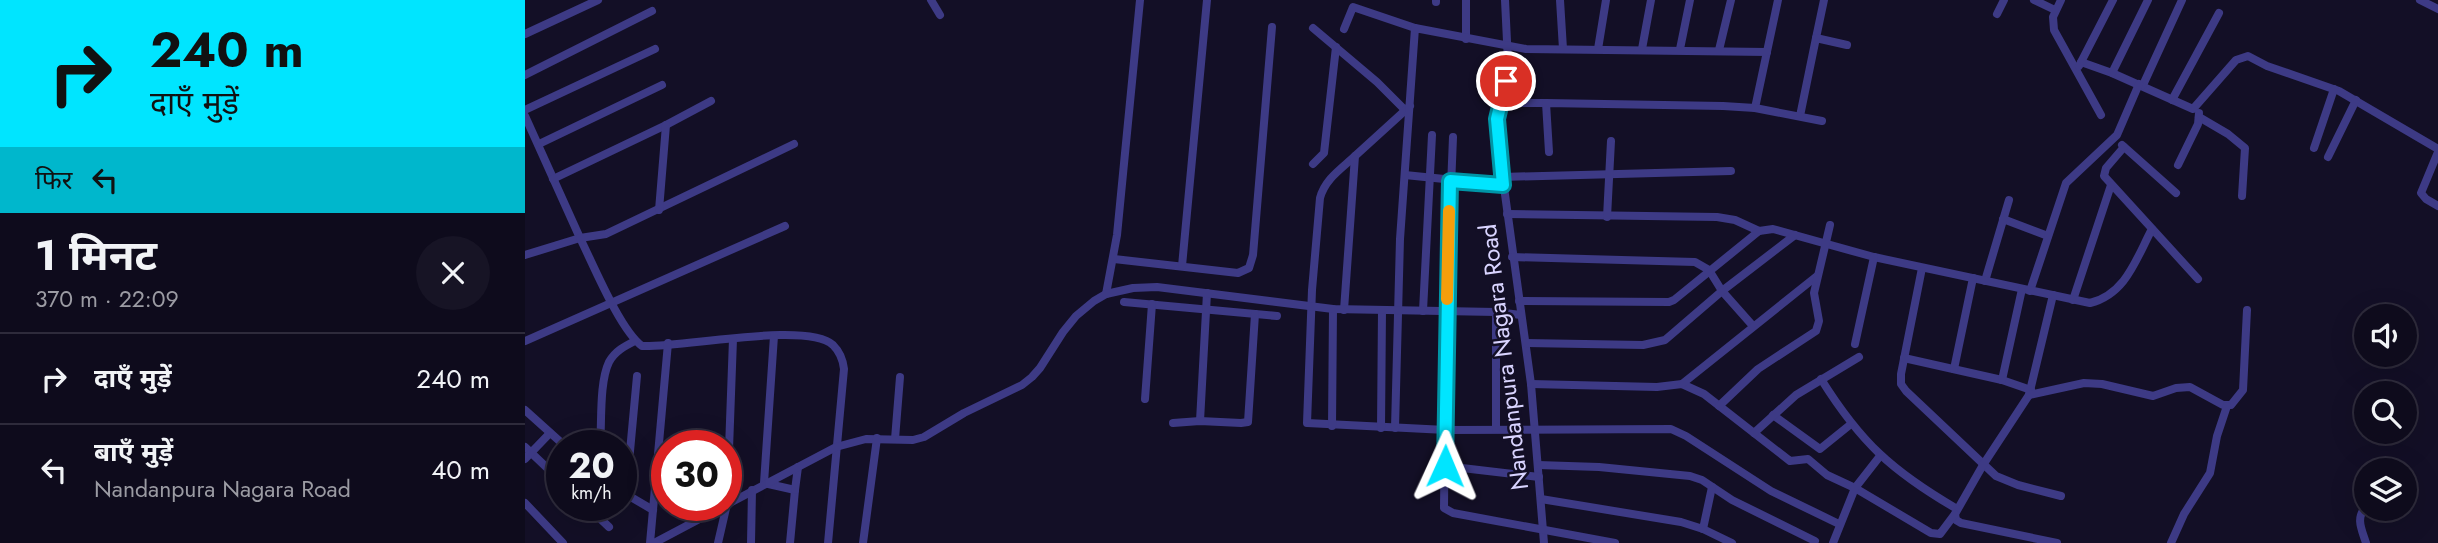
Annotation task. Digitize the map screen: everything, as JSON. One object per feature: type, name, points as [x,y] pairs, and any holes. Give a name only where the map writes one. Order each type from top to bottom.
[{"type":"street","points":[[525,34],[598,0]]},
{"type":"street","points":[[931,0],[940,15]]},
{"type":"street","points":[[1106,294],[1114,258],[1140,0]]},
{"type":"street","points":[[1182,266],[1207,0]]},
{"type":"street","points":[[1466,0],[1466,39]]},
{"type":"street","name":"Nandanpura Nagara Road","points":[[1505,0],[1508,47],[1506,81],[1499,103],[1497,136],[1531,384],[1544,543]]},
{"type":"street","points":[[1560,0],[1563,49]]},
{"type":"street","points":[[1598,49],[1606,0]]},
{"type":"street","points":[[1641,49],[1651,0]]},
{"type":"street","points":[[1680,50],[1690,0]]},
{"type":"street","points":[[1719,50],[1731,0]]},
{"type":"street","points":[[1755,108],[1778,0]]},
{"type":"street","points":[[1800,116],[1824,0]]},
{"type":"street","points":[[1997,14],[2004,0]]},
{"type":"street","points":[[2033,0],[2055,10]]},
{"type":"street","points":[[2061,0],[2055,10],[2054,30],[2079,66],[2101,114]]},
{"type":"street","points":[[2079,66],[2113,0]]},
{"type":"street","points":[[2112,72],[2148,0]]},
{"type":"street","points":[[2003,380],[2026,290],[2066,183],[2119,132],[2182,0]]},
{"type":"street","points":[[2420,0],[2438,9]]},
{"type":"street","points":[[1344,29],[1353,7],[1415,28],[1508,47],[1767,51]]},
{"type":"street","points":[[525,75],[652,11]]},
{"type":"street","points":[[2172,100],[2219,13]]},
{"type":"street","points":[[1114,258],[1238,273],[1245,271],[1252,263],[1272,27]]},
{"type":"street","points":[[1313,28],[1408,108]]},
{"type":"street","points":[[1395,428],[1397,310],[1415,28]]},
{"type":"street","points":[[1816,37],[1847,45]]},
{"type":"street","points":[[1313,164],[1324,153],[1336,47]]},
{"type":"street","points":[[525,110],[655,49]]},
{"type":"street","points":[[2196,108],[2236,60],[2244,56],[2334,89],[2438,151],[2421,194],[2438,206]]},
{"type":"street","points":[[2079,66],[2112,72],[2188,108],[2196,108]]},
{"type":"street","points":[[539,144],[662,85]]},
{"type":"street","points":[[2314,148],[2334,89]]},
{"type":"street","points":[[553,179],[666,125],[711,100]]},
{"type":"street","points":[[2328,157],[2356,100]]},
{"type":"street","points":[[1499,103],[1755,108],[1822,121]]},
{"type":"street","points":[[1546,103],[1549,152]]},
{"type":"street","points":[[1408,108],[1323,187],[1320,198],[1305,420],[1310,425],[1446,430],[1671,429],[1771,491],[1839,524]]},
{"type":"street","points":[[2196,108],[2199,117],[2228,134],[2245,148],[2242,196]]},
{"type":"street","points":[[525,116],[580,238],[635,341],[642,346],[774,336],[822,339],[833,345],[842,357],[845,369],[828,543]]},
{"type":"street","points":[[2178,164],[2199,117]]},
{"type":"street","points":[[659,210],[666,125]]},
{"type":"street","points":[[1423,311],[1433,135]]},
{"type":"street","points":[[1453,137],[1446,311],[1443,505],[1447,512],[1615,543]]},
{"type":"street","points":[[2114,139],[2176,193]]},
{"type":"street","points":[[1607,217],[1611,141]]},
{"type":"street","points":[[525,255],[580,238],[606,234],[794,144]]},
{"type":"street","points":[[2124,147],[2103,172],[2111,185],[2198,279]]},
{"type":"street","points":[[1344,310],[1355,156]]},
{"type":"street","points":[[1405,175],[1450,181],[1502,181],[1609,174],[1731,171]]},
{"type":"street","points":[[2073,300],[2111,185]]},
{"type":"street","points":[[1985,281],[2008,200]]},
{"type":"street","points":[[1507,214],[1717,217],[1735,220],[1759,231]]},
{"type":"street","points":[[2003,219],[2047,236]]},
{"type":"street","points":[[1719,405],[1758,369],[1816,331],[1819,321],[1815,302],[1817,276],[1830,225]]},
{"type":"street","points":[[525,341],[785,226]]},
{"type":"street","points":[[1519,301],[1662,303],[1674,300],[1759,231],[1773,229],[1874,257],[2084,303],[2097,301],[2122,285],[2152,229]]},
{"type":"street","points":[[1525,343],[1655,344],[1665,340],[1722,291],[1795,235]]},
{"type":"street","points":[[1512,257],[1688,261],[1701,264],[1709,270],[1722,291],[1753,326]]},
{"type":"street","points":[[1855,344],[1874,257]]},
{"type":"street","points":[[1922,268],[1901,384],[1983,465],[2006,481],[2061,496]]},
{"type":"street","points":[[1682,384],[1817,276]]},
{"type":"street","points":[[1954,369],[1973,278]]},
{"type":"street","points":[[742,496],[836,447],[877,438],[913,440],[924,437],[964,412],[1022,385],[1042,365],[1076,316],[1106,294],[1133,288],[1157,287],[1344,310],[1496,312],[1521,315]]},
{"type":"street","points":[[1200,421],[1207,293]]},
{"type":"street","points":[[1531,384],[1657,387],[1682,384],[1704,394],[1790,461],[1808,459],[1827,475],[1935,534],[1942,532],[1956,512],[2030,393],[2053,295]]},
{"type":"street","points":[[1124,302],[1277,316]]},
{"type":"street","points":[[1145,399],[1152,304]]},
{"type":"street","points":[[1332,426],[1333,309]]},
{"type":"street","points":[[1381,428],[1382,310]]},
{"type":"street","points":[[2171,543],[2184,514],[2210,473],[2217,436],[2227,406],[2242,394],[2248,310]]},
{"type":"street","points":[[1496,312],[1496,429]]},
{"type":"street","points":[[1173,423],[1248,422],[1255,314]]},
{"type":"street","points":[[764,483],[774,336]]},
{"type":"street","points":[[729,430],[733,339]]},
{"type":"street","points":[[601,430],[605,374],[610,360],[619,350],[635,341]]},
{"type":"street","points":[[660,430],[668,343]]},
{"type":"street","points":[[1754,433],[1796,395],[1859,357]]},
{"type":"street","points":[[1904,358],[2003,380],[2030,393],[2084,383],[2102,384],[2153,396],[2176,387],[2190,387],[2227,406]]},
{"type":"street","points":[[631,430],[637,376]]},
{"type":"street","points":[[895,439],[900,377]]},
{"type":"street","points":[[1821,379],[1851,424],[1880,456],[1917,486],[1956,512]]},
{"type":"street","points":[[525,410],[547,430]]},
{"type":"street","points":[[1773,415],[1820,449],[1851,424]]},
{"type":"street","points":[[546,436],[527,453],[546,469]]},
{"type":"street","points":[[863,543],[877,438]]},
{"type":"street","points":[[1538,465],[1599,467],[1690,476],[1702,480],[1732,500],[1814,542],[1834,543],[1839,524],[1855,488],[1880,456]]},
{"type":"street","points":[[1445,466],[1539,477]]},
{"type":"street","points":[[790,543],[798,467]]},
{"type":"street","points":[[764,483],[795,489]]},
{"type":"street","points":[[1703,529],[1711,487]]},
{"type":"street","points":[[751,543],[752,490]]},
{"type":"street","points":[[1541,499],[1681,522],[1732,543]]},
{"type":"street","points":[[525,503],[563,543]]},
{"type":"street","points":[[1956,512],[1956,520],[1961,523],[2052,542]]},
{"type":"street","points":[[603,521],[609,527]]},
{"type":"street","points":[[653,521],[652,543],[695,521]]},
{"type":"street","points":[[718,543],[723,521]]},
{"type":"street","points":[[2360,521],[2366,543]]},
{"type":"slow traffic","points":[[1447,299],[1449,211]]},
{"type":"route","points":[[1445,466],[1450,181],[1503,185],[1497,119],[1506,81]]}]
